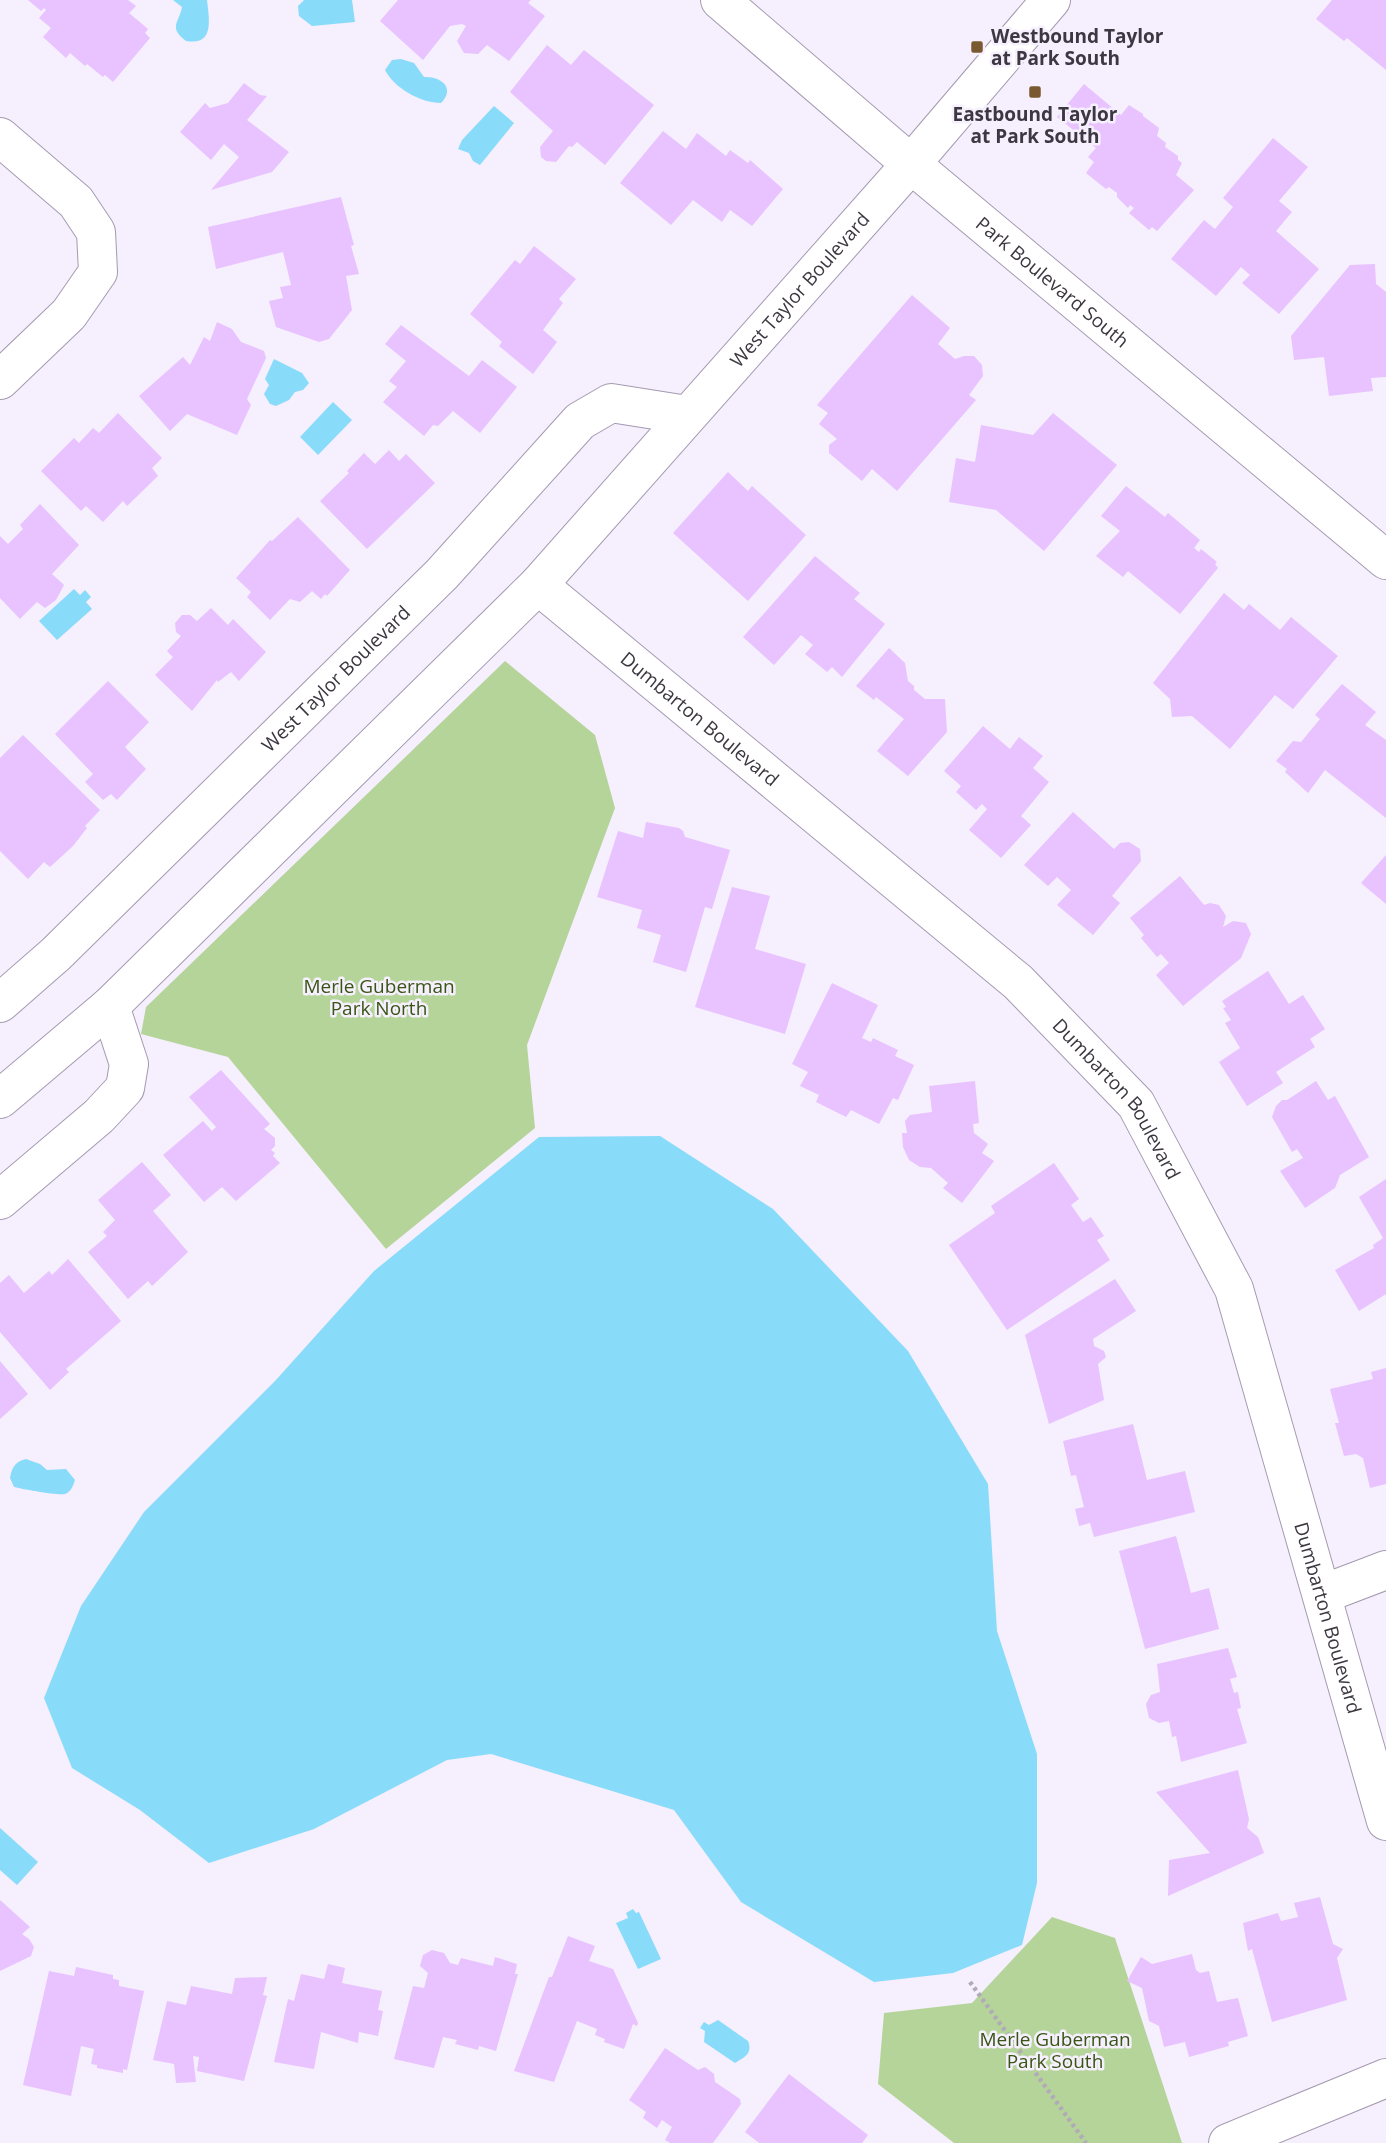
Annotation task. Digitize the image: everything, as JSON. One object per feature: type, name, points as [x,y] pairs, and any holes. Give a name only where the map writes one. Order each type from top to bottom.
[{"type":"street","name":"Park Boulevard South","points":[[720,0],[911,164],[1386,560]]},
{"type":"street","name":"West Taylor Boulevard","points":[[0,1099],[110,1006],[538,585],[911,164],[1051,0]]},
{"type":"street","points":[[0,137],[76,202],[96,232],[98,272],[69,314],[0,380]]},
{"type":"street","name":"West Taylor Boulevard","points":[[0,1003],[56,954],[442,575],[580,421],[611,403],[687,415]]},
{"type":"street","name":"Dumbarton Boulevard","points":[[538,585],[1018,982],[1136,1104],[1234,1289],[1386,1821]]},
{"type":"street","points":[[0,1200],[99,1116],[125,1088],[129,1064],[110,1006]]},
{"type":"street","points":[[1323,1594],[1386,1570]]},
{"type":"street","points":[[1228,2143],[1386,2078]]},
{"type":"path","points":[[971,1982],[1086,2143]]},
{"type":"green space","name":"Merle Guberman Park North","points":[[505,661],[595,735],[615,808],[527,1045],[535,1128],[386,1249],[228,1057],[141,1034],[146,1007]]},
{"type":"green space","name":"Merle Guberman Park South","points":[[1052,1917],[1115,1938],[1182,2143],[954,2143],[878,2084],[884,2013],[972,2003]]},
{"type":"water","points":[[173,0],[207,0],[208,30],[202,39],[186,41],[177,32],[176,25],[182,7]]},
{"type":"water","points":[[304,0],[352,0],[355,22],[312,26],[299,16],[298,6]]},
{"type":"water","points":[[401,59],[414,63],[424,77],[444,84],[447,92],[441,103],[417,97],[389,77],[385,70],[392,60]]},
{"type":"water","points":[[494,106],[514,123],[480,165],[473,161],[469,153],[458,149],[462,140]]},
{"type":"water","points":[[274,359],[302,373],[309,383],[303,390],[295,392],[289,400],[276,406],[270,404],[264,394],[269,385],[265,379]]},
{"type":"water","points":[[333,402],[352,420],[318,455],[300,437]]},
{"type":"water","points":[[74,589],[80,595],[85,590],[91,597],[86,602],[92,609],[57,640],[39,621]]},
{"type":"water","points":[[660,1136],[773,1209],[908,1351],[988,1484],[997,1631],[1037,1754],[1037,1883],[1022,1945],[953,1973],[874,1982],[741,1902],[674,1810],[491,1754],[447,1760],[314,1829],[209,1863],[140,1810],[72,1768],[44,1698],[81,1606],[144,1512],[275,1381],[374,1271],[539,1137]]},
{"type":"water","points":[[26,1459],[47,1470],[66,1469],[75,1480],[72,1488],[62,1494],[14,1487],[10,1478],[13,1468]]},
{"type":"water","points":[[0,1828],[38,1862],[17,1885],[0,1870]]},
{"type":"water","points":[[633,1909],[636,1913],[639,1912],[661,1959],[638,1969],[616,1923],[628,1918],[626,1913]]},
{"type":"water","points":[[718,2020],[748,2041],[748,2052],[735,2063],[704,2042],[705,2031],[700,2028],[704,2022],[709,2025]]},
{"type":"building","points":[[28,0],[128,0],[136,6],[129,13],[148,29],[145,33],[150,38],[113,82],[87,64],[85,66],[70,53],[66,58],[43,37],[51,28],[39,18],[46,10],[44,8],[41,11]]},
{"type":"building","points":[[398,0],[531,0],[528,3],[545,16],[509,61],[487,45],[478,54],[464,53],[457,41],[466,26],[462,24],[450,26],[423,60],[380,21]]},
{"type":"building","points":[[1332,0],[1386,0],[1386,70],[1347,38],[1344,41],[1316,19]]},
{"type":"building","points":[[547,45],[571,65],[584,50],[654,105],[605,165],[577,142],[572,147],[569,146],[556,162],[546,161],[541,157],[540,147],[553,131],[510,92]]},
{"type":"building","points":[[244,83],[260,95],[267,96],[247,120],[289,152],[272,172],[211,190],[239,157],[224,144],[211,160],[180,132],[205,103],[210,108],[228,103]]},
{"type":"building","points":[[1084,84],[1121,115],[1129,105],[1143,114],[1159,128],[1157,136],[1182,163],[1176,175],[1194,190],[1157,231],[1152,227],[1149,230],[1129,213],[1134,208],[1130,205],[1128,208],[1117,197],[1117,193],[1109,187],[1106,189],[1086,173],[1094,162],[1088,157],[1096,148],[1057,117]]},
{"type":"building","points":[[663,131],[686,149],[697,133],[726,156],[730,150],[748,163],[750,160],[783,189],[752,226],[730,210],[722,222],[693,200],[671,225],[620,183]]},
{"type":"building","points":[[1273,138],[1308,167],[1279,201],[1292,212],[1276,231],[1319,269],[1279,314],[1242,283],[1250,275],[1241,267],[1216,296],[1171,259],[1204,220],[1215,229],[1233,207],[1223,198]]},
{"type":"building","points":[[341,197],[359,274],[346,276],[352,310],[329,339],[319,342],[276,327],[269,301],[283,298],[280,287],[291,285],[283,252],[216,269],[208,227]]},
{"type":"building","points":[[534,246],[576,279],[559,299],[563,303],[543,330],[557,342],[533,374],[499,346],[502,342],[470,314],[515,260],[520,264]]},
{"type":"building","points":[[1375,264],[1376,284],[1386,292],[1386,377],[1371,378],[1373,391],[1329,396],[1324,357],[1294,360],[1291,336],[1350,265]]},
{"type":"building","points":[[912,295],[950,328],[938,344],[955,359],[974,356],[982,365],[983,376],[969,395],[976,400],[897,491],[872,469],[862,481],[829,453],[829,445],[837,439],[819,424],[828,413],[817,405]]},
{"type":"building","points":[[217,322],[232,329],[241,342],[264,351],[266,358],[247,399],[251,405],[237,435],[187,414],[170,431],[139,396],[183,357],[190,365],[204,337],[210,341]]},
{"type":"building","points":[[401,325],[469,376],[482,360],[517,387],[480,433],[453,411],[438,426],[433,425],[424,436],[383,402],[397,387],[389,381],[406,361],[385,344]]},
{"type":"building","points":[[118,413],[162,458],[152,468],[158,476],[127,506],[123,501],[103,522],[86,506],[81,511],[41,471],[74,438],[79,443],[93,428],[99,433]]},
{"type":"building","points":[[1053,413],[1117,465],[1044,551],[996,510],[949,502],[956,458],[975,462],[981,425],[1033,435]]},
{"type":"building","points":[[389,450],[399,461],[406,454],[435,483],[367,549],[320,501],[349,473],[347,471],[364,453],[375,464]]},
{"type":"building","points":[[728,472],[748,491],[752,486],[806,535],[748,601],[673,533]]},
{"type":"building","points":[[1126,486],[1165,517],[1168,513],[1200,540],[1194,548],[1199,552],[1201,549],[1217,562],[1215,564],[1218,568],[1180,614],[1128,571],[1123,577],[1096,556],[1120,531],[1101,516]]},
{"type":"building","points":[[40,504],[79,545],[52,574],[64,585],[56,600],[45,608],[37,602],[20,619],[0,598],[0,536],[8,544],[23,529],[20,525]]},
{"type":"building","points":[[298,517],[350,570],[327,596],[325,594],[321,599],[312,591],[300,602],[290,599],[270,620],[247,597],[251,592],[236,578],[270,540]]},
{"type":"building","points":[[815,556],[860,593],[854,599],[885,624],[842,677],[832,667],[827,672],[805,654],[813,645],[801,635],[774,665],[743,637]]},
{"type":"building","points":[[1224,593],[1244,610],[1249,604],[1280,630],[1291,617],[1338,656],[1293,709],[1275,695],[1230,749],[1192,716],[1172,717],[1170,699],[1153,683]]},
{"type":"building","points":[[211,608],[228,625],[233,619],[266,652],[239,681],[231,672],[218,682],[217,680],[192,711],[155,675],[173,657],[167,651],[181,636],[176,632],[175,623],[182,615],[190,615],[197,621]]},
{"type":"building","points":[[889,648],[905,663],[908,681],[914,686],[914,690],[925,699],[945,699],[947,732],[908,776],[877,751],[904,719],[876,697],[874,700],[856,686]]},
{"type":"building","points":[[108,681],[149,722],[125,747],[146,769],[117,800],[111,794],[103,800],[85,782],[93,774],[55,734]]},
{"type":"building","points":[[1342,684],[1376,712],[1365,725],[1386,740],[1386,818],[1325,770],[1308,793],[1285,772],[1287,769],[1276,761],[1293,741],[1301,742],[1320,719],[1315,715]]},
{"type":"building","points":[[983,726],[1010,749],[1019,737],[1043,756],[1033,768],[1049,782],[1021,816],[1031,825],[1001,858],[969,830],[987,809],[982,804],[976,810],[956,792],[961,786],[944,771]]},
{"type":"building","points":[[23,735],[100,810],[85,826],[87,828],[73,846],[50,867],[44,862],[28,879],[0,851],[0,758]]},
{"type":"building","points":[[1073,812],[1114,849],[1120,843],[1129,842],[1140,849],[1141,861],[1112,896],[1120,903],[1093,935],[1057,905],[1071,890],[1057,877],[1048,886],[1024,865]]},
{"type":"building","points":[[646,822],[679,828],[685,837],[730,850],[712,909],[705,907],[686,972],[653,962],[661,935],[637,928],[642,910],[597,897],[618,831],[643,838]]},
{"type":"building","points":[[1386,855],[1386,904],[1361,883]]},
{"type":"building","points":[[1180,876],[1204,905],[1219,905],[1226,916],[1223,927],[1233,921],[1246,923],[1251,934],[1241,958],[1183,1006],[1156,975],[1169,963],[1161,954],[1157,957],[1141,938],[1144,935],[1130,918]]},
{"type":"building","points":[[732,887],[770,896],[755,949],[806,964],[785,1034],[695,1007]]},
{"type":"building","points":[[1268,971],[1289,1004],[1303,995],[1325,1029],[1310,1039],[1315,1047],[1276,1072],[1283,1083],[1247,1106],[1219,1062],[1240,1048],[1225,1023],[1231,1020],[1222,1001]]},
{"type":"building","points":[[832,983],[878,1005],[862,1038],[871,1042],[873,1038],[898,1050],[895,1056],[914,1065],[898,1100],[893,1098],[879,1124],[851,1110],[846,1117],[816,1102],[819,1095],[800,1086],[808,1072],[792,1064]]},
{"type":"building","points":[[221,1070],[270,1124],[264,1129],[275,1138],[275,1146],[271,1150],[280,1163],[236,1201],[222,1187],[204,1202],[163,1155],[203,1121],[212,1131],[216,1127],[189,1097]]},
{"type":"building","points":[[975,1081],[979,1123],[973,1124],[974,1133],[988,1144],[982,1153],[994,1161],[962,1203],[943,1188],[948,1183],[931,1168],[920,1167],[909,1160],[903,1147],[902,1133],[907,1133],[905,1121],[910,1115],[932,1112],[929,1086]]},
{"type":"building","points":[[1316,1081],[1328,1100],[1335,1096],[1369,1157],[1340,1175],[1335,1188],[1305,1208],[1280,1171],[1303,1158],[1297,1149],[1292,1152],[1272,1117],[1276,1106],[1282,1100],[1287,1100]]},
{"type":"building","points":[[142,1162],[171,1195],[153,1211],[188,1252],[152,1286],[148,1281],[128,1299],[88,1252],[107,1236],[103,1232],[115,1220],[98,1200]]},
{"type":"building","points":[[1054,1163],[1079,1199],[1071,1205],[1083,1222],[1091,1217],[1104,1236],[1097,1240],[1110,1260],[1007,1330],[949,1245],[995,1213],[991,1206]]},
{"type":"building","points":[[1386,1179],[1386,1294],[1359,1311],[1335,1270],[1374,1248],[1373,1245],[1383,1238],[1359,1197]]},
{"type":"building","points":[[68,1259],[121,1321],[66,1369],[69,1372],[50,1390],[0,1332],[0,1283],[9,1275],[24,1293],[49,1271],[52,1275]]},
{"type":"building","points":[[1115,1279],[1136,1311],[1093,1339],[1094,1346],[1104,1351],[1106,1357],[1098,1364],[1104,1400],[1049,1424],[1025,1335]]},
{"type":"building","points":[[0,1361],[28,1394],[0,1419]]},
{"type":"building","points":[[1386,1368],[1386,1484],[1370,1488],[1363,1458],[1356,1454],[1344,1456],[1330,1389],[1373,1379],[1371,1372]]},
{"type":"building","points":[[1133,1424],[1147,1480],[1185,1471],[1195,1512],[1094,1537],[1090,1523],[1079,1526],[1075,1509],[1084,1507],[1076,1475],[1071,1476],[1063,1441]]},
{"type":"building","points":[[1176,1536],[1191,1593],[1209,1588],[1219,1629],[1145,1649],[1119,1551]]},
{"type":"building","points":[[1228,1648],[1237,1677],[1230,1679],[1234,1693],[1238,1692],[1241,1708],[1237,1709],[1247,1743],[1181,1762],[1176,1736],[1172,1737],[1169,1721],[1159,1723],[1149,1718],[1146,1704],[1151,1695],[1160,1692],[1157,1664]]},
{"type":"building","points":[[1238,1770],[1249,1819],[1247,1828],[1258,1837],[1264,1853],[1168,1896],[1169,1860],[1210,1853],[1156,1792]]},
{"type":"building","points":[[1320,1897],[1333,1944],[1343,1949],[1337,1958],[1347,2000],[1272,2022],[1252,1949],[1248,1951],[1243,1923],[1278,1913],[1281,1921],[1298,1917],[1294,1903]]},
{"type":"building","points":[[0,1900],[30,1927],[22,1934],[34,1947],[31,1956],[0,1971]]},
{"type":"building","points":[[568,1936],[595,1946],[589,1961],[613,1969],[638,2023],[637,2026],[633,2024],[624,2049],[604,2042],[605,2039],[595,2035],[597,2029],[577,2021],[554,2082],[514,2071],[549,1977],[552,1977]]},
{"type":"building","points":[[432,1950],[444,1953],[450,1963],[458,1965],[461,1958],[493,1966],[495,1957],[517,1964],[515,1974],[518,1974],[496,2051],[455,2044],[457,2040],[443,2037],[434,2068],[394,2059],[413,1986],[424,1988],[428,1973],[420,1966],[423,1955]]},
{"type":"building","points":[[1192,1954],[1196,1970],[1200,1973],[1209,1971],[1217,2002],[1238,1998],[1248,2036],[1228,2042],[1229,2046],[1189,2057],[1185,2042],[1164,2047],[1159,2026],[1149,2021],[1142,1988],[1127,1981],[1141,1957],[1152,1964]]},
{"type":"building","points":[[328,1964],[345,1968],[342,1983],[382,1991],[378,2010],[383,2011],[378,2036],[359,2032],[358,2043],[321,2032],[314,2069],[274,2062],[288,1999],[294,2001],[301,1974],[324,1979]]},
{"type":"building","points":[[76,1967],[113,1975],[113,1979],[119,1980],[119,1986],[144,1991],[127,2070],[123,2069],[123,2073],[97,2068],[97,2065],[91,2064],[94,2049],[81,2046],[71,2096],[23,2085],[49,1971],[74,1976]]},
{"type":"building","points":[[267,1977],[263,1995],[267,1996],[244,2081],[197,2071],[199,2057],[193,2056],[196,2082],[176,2083],[174,2064],[153,2060],[167,2001],[186,2005],[191,1986],[232,1994],[235,1978]]},
{"type":"building","points":[[665,2048],[698,2070],[705,2067],[714,2074],[715,2082],[740,2099],[741,2104],[713,2143],[670,2143],[665,2140],[672,2127],[662,2120],[657,2128],[643,2118],[646,2112],[629,2100]]},
{"type":"building","points":[[789,2074],[868,2135],[862,2143],[759,2143],[745,2132]]},
{"type":"place","name":"Westbound Taylor at Park South","points":[[977,47]]},
{"type":"place","name":"Eastbound Taylor at Park South","points":[[1035,92]]}]
